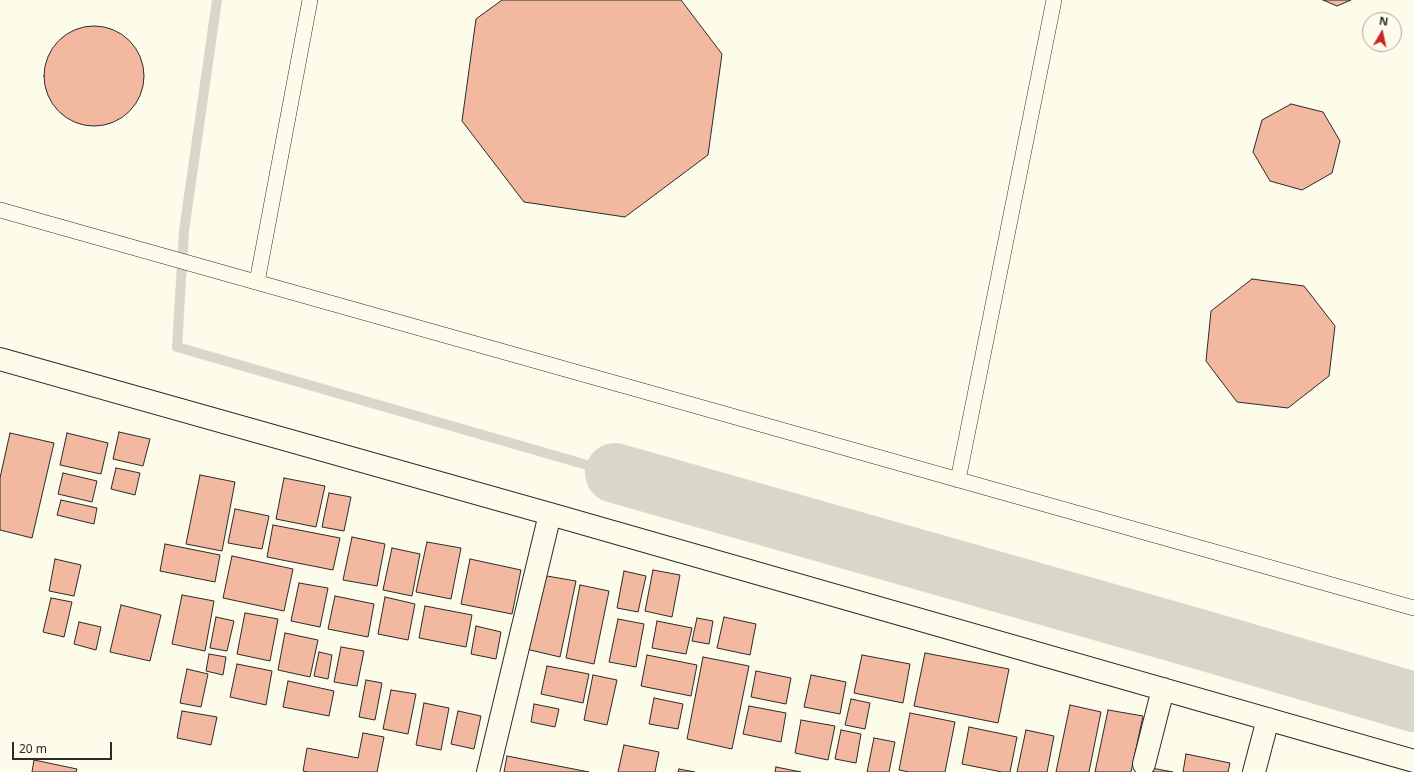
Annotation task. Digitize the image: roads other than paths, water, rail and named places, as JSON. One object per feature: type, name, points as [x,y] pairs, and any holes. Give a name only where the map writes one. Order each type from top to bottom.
[{"type":"street","points":[[0,359],[550,514],[1414,761]]},
{"type":"street","points":[[488,772],[550,514]]},
{"type":"street","points":[[1144,764],[1163,689]]},
{"type":"street","points":[[1254,772],[1268,719]]},
{"type":"lane","points":[[257,282],[310,0]]},
{"type":"lane","points":[[958,480],[1054,0]]},
{"type":"lane","points":[[0,210],[1414,608]]},
{"type":"waterway","points":[[217,0],[184,231],[177,347],[615,473]]},
{"type":"waterway","points":[[615,473],[1192,637],[1414,702]]}]
